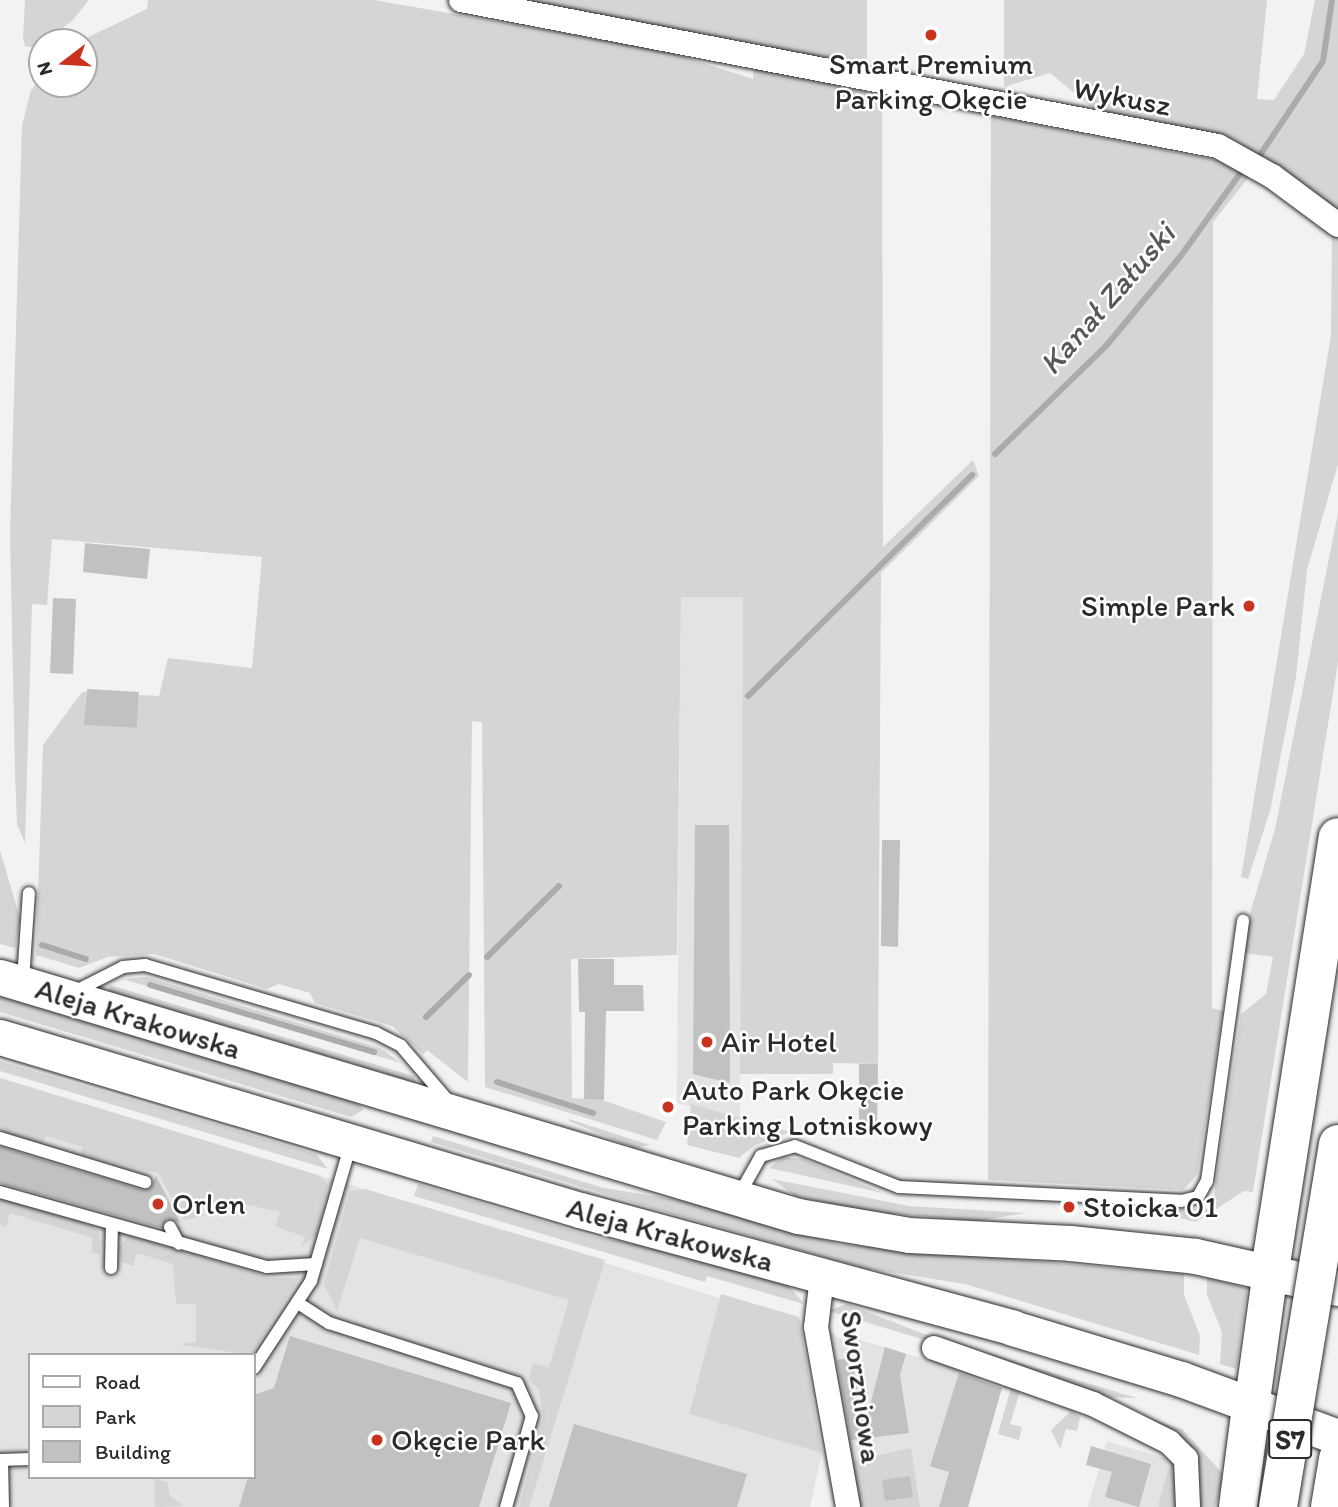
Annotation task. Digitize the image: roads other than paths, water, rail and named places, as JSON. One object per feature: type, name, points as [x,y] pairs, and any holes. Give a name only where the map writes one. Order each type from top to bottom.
[{"type":"highway","points":[[1269,1270],[1338,837]]},
{"type":"highway","name":"S7","points":[[1278,1507],[1338,1144]]},
{"type":"highway","points":[[1238,1507],[1251,1407]]},
{"type":"highway","points":[[1330,1507],[1338,1459]]},
{"type":"main road","name":"Aleja Krakowska","points":[[12,981],[738,1199],[858,1229],[1138,1249],[1269,1270],[1338,1289]]},
{"type":"main road","name":"Aleja Krakowska","points":[[0,1037],[352,1142],[822,1277],[1013,1328],[1338,1437]]},
{"type":"main road","points":[[1251,1407],[1269,1270]]},
{"type":"street","name":"Wykusz","points":[[461,0],[1218,146],[1262,169],[1338,225]]},
{"type":"street","name":"Sworzniowa","points":[[822,1277],[816,1327],[848,1507]]},
{"type":"street","points":[[934,1348],[1093,1404],[1169,1442],[1186,1458],[1189,1472],[1188,1507]]},
{"type":"lane","points":[[12,981],[29,893]]},
{"type":"lane","points":[[738,1199],[761,1156],[783,1146],[818,1152],[899,1187],[1181,1201],[1198,1197],[1207,1181],[1243,920]]},
{"type":"lane","points":[[66,997],[123,967],[145,965],[363,1030],[401,1046],[460,1116]]},
{"type":"lane","points":[[0,1138],[55,1157],[145,1182]]},
{"type":"lane","points":[[256,1365],[299,1303],[316,1264],[352,1142]]},
{"type":"lane","points":[[0,1192],[66,1207],[112,1225],[267,1267],[316,1264]]},
{"type":"lane","points":[[111,1268],[112,1225]]},
{"type":"lane","points":[[170,1227],[179,1244]]},
{"type":"lane","points":[[299,1303],[329,1323],[517,1383],[532,1416],[506,1507]]},
{"type":"lane","points":[[3,1507],[1,1460],[28,1460]]},
{"type":"waterway","name":"Kanał Załuski","points":[[1260,155],[1323,61],[1332,0]]},
{"type":"waterway","name":"Kanał Załuski","points":[[995,454],[1106,346],[1180,257],[1244,168]]},
{"type":"waterway","name":"Kanał Załuski","points":[[748,696],[972,475]]},
{"type":"waterway","name":"Kanał Załuski","points":[[487,957],[559,886]]},
{"type":"waterway","points":[[42,945],[86,959]]},
{"type":"waterway","name":"Kanał Załuski","points":[[426,1017],[469,975]]},
{"type":"waterway","points":[[150,985],[374,1052]]},
{"type":"waterway","points":[[497,1082],[593,1113]]},
{"type":"place","name":"Smart Premium Parking Okęcie","points":[[931,35]]},
{"type":"place","name":"Simple Park","points":[[1249,606]]},
{"type":"place","name":"Air Hotel","points":[[707,1042]]},
{"type":"place","name":"Auto Park Okęcie Parking Lotniskowy","points":[[668,1107]]},
{"type":"place","name":"Orlen","points":[[158,1204]]},
{"type":"place","name":"Stoicka 01","points":[[1069,1207]]},
{"type":"place","name":"Okęcie Park","points":[[377,1440]]}]
